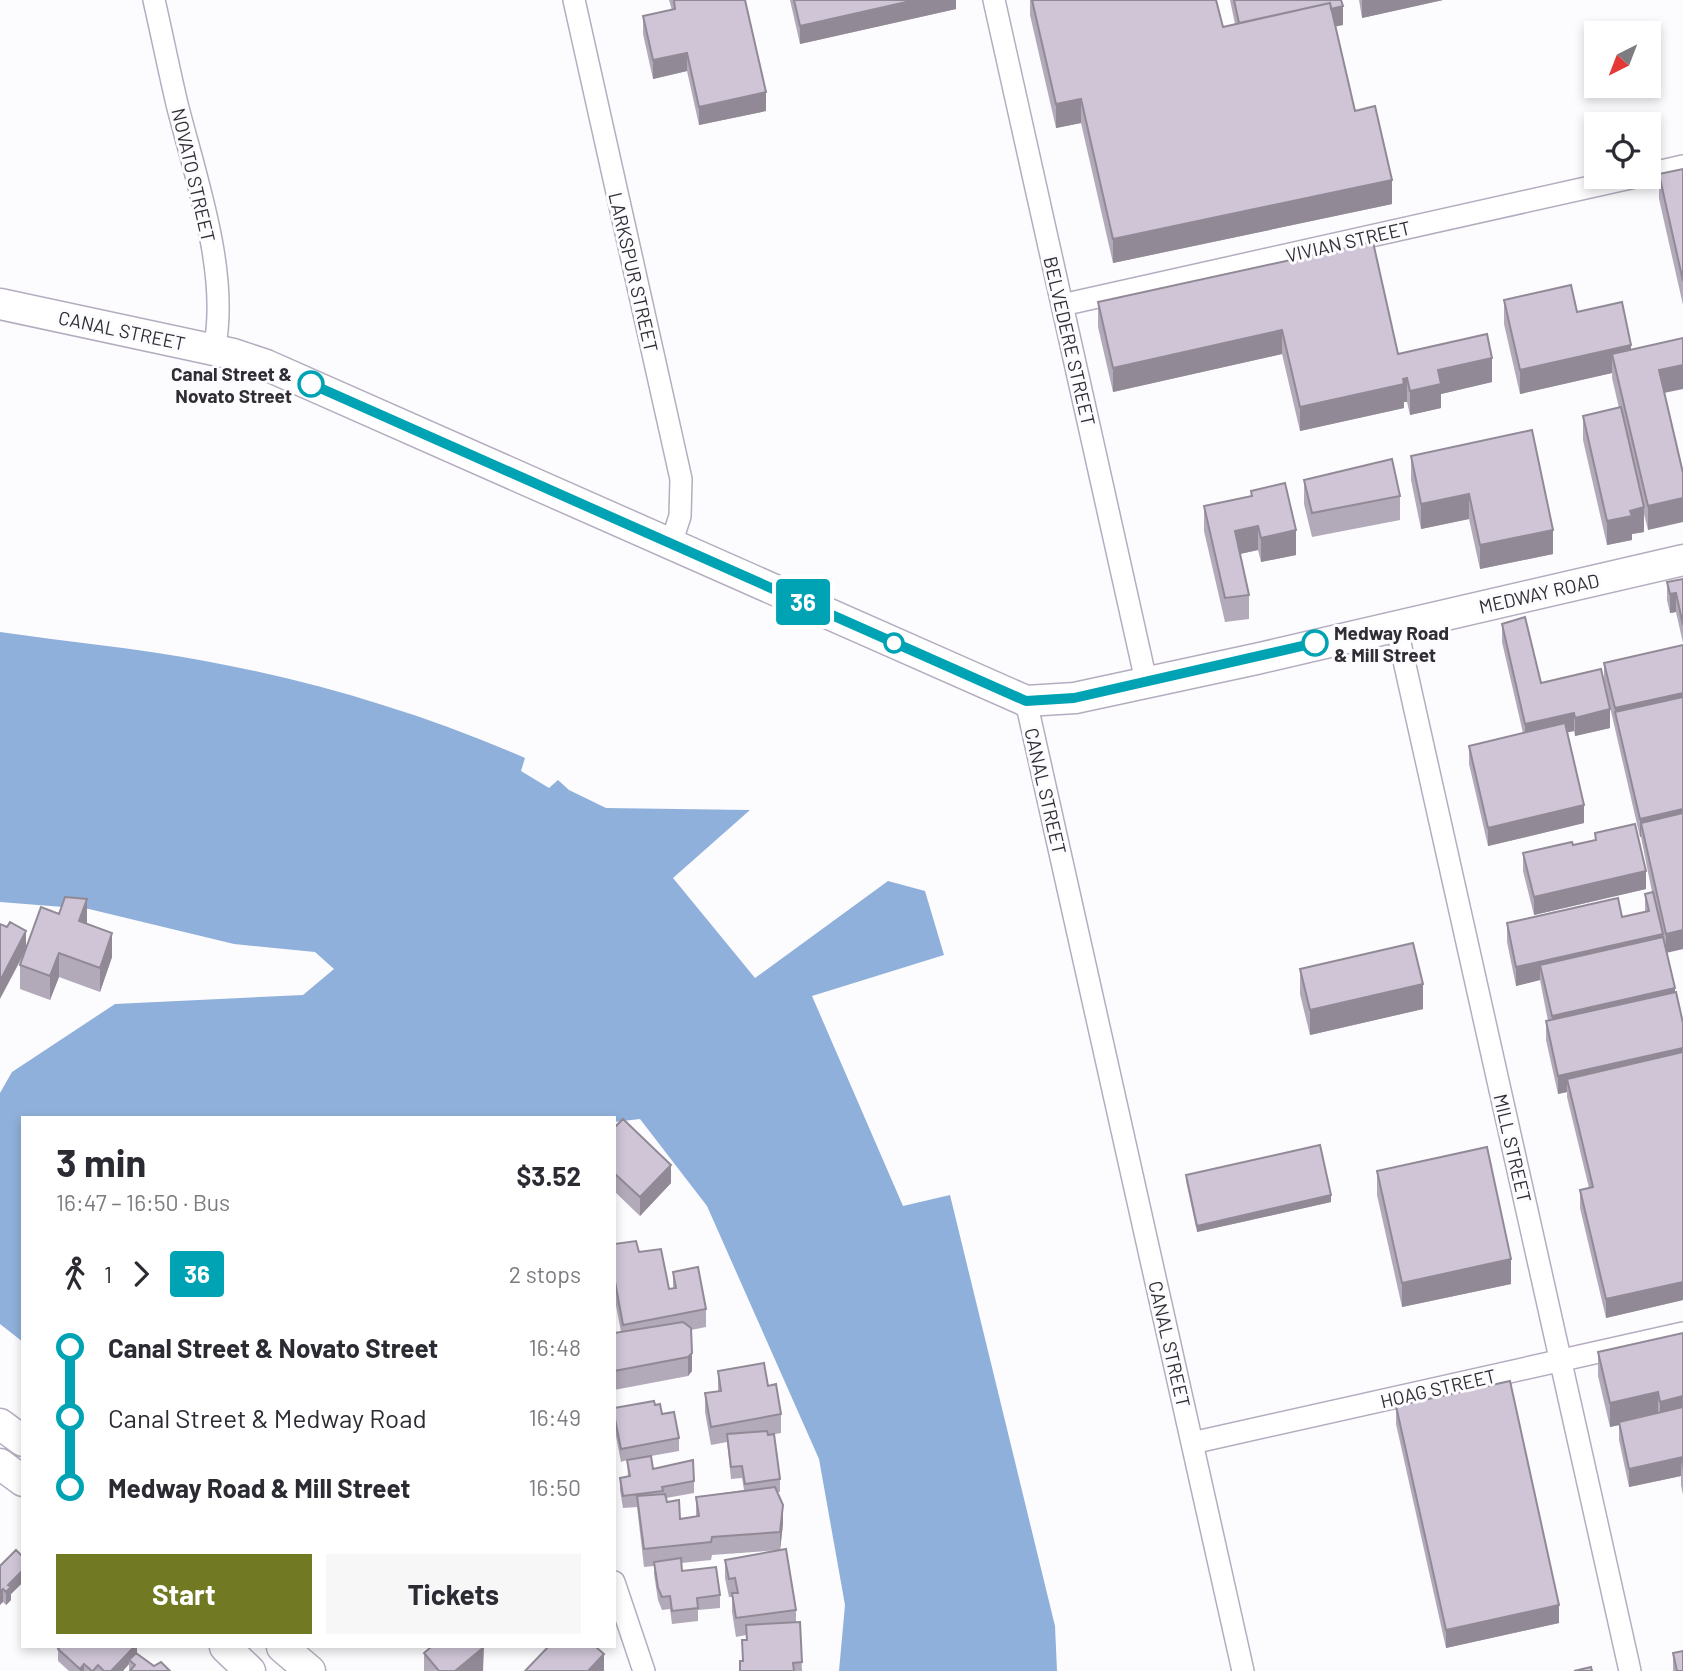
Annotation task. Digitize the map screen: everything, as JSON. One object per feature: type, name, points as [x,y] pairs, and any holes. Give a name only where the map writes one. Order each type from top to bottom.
[{"type":"street","name":"NOVATO STREET","points":[[154,0],[197,180],[219,292],[220,317],[215,350]]},
{"type":"street","name":"LARKSPUR STREET","points":[[573,0],[681,479],[680,516],[671,544]]},
{"type":"street","name":"BELVEDERE STREET","points":[[994,0],[1146,681]]},
{"type":"street","points":[[1661,171],[1683,166]]},
{"type":"street","name":"VIVIAN STREET","points":[[1062,304],[1584,188]]},
{"type":"street","name":"CANAL STREET","points":[[0,304],[215,350],[275,369],[1026,701],[1243,1671]]},
{"type":"street","name":"MEDWAY ROAD","points":[[1026,701],[1064,699],[1683,560]]},
{"type":"street","name":"MILL STREET","points":[[1396,625],[1630,1671]]},
{"type":"street","name":"HOAG STREET","points":[[1192,1443],[1683,1333]]},
{"type":"street","points":[[0,1424],[21,1440]]},
{"type":"street","points":[[0,1464],[21,1480]]},
{"type":"street","points":[[616,1587],[643,1671]]},
{"type":"street","points":[[226,1648],[250,1671]]},
{"type":"street","points":[[283,1648],[310,1671]]},
{"type":"water","points":[[0,632],[205,661],[328,689],[448,727],[525,758],[521,771],[549,788],[558,780],[569,790],[606,808],[750,810],[673,878],[755,978],[888,881],[925,891],[944,955],[812,996],[903,1206],[950,1195],[1055,1626],[1057,1671],[839,1671],[845,1605],[819,1459],[707,1206],[640,1119],[616,1122],[616,1116],[21,1116],[21,1340],[0,1324],[0,1093],[12,1072],[115,1004],[303,995],[334,969],[315,952],[234,944],[89,909],[0,902]]},
{"type":"building","points":[[674,0],[745,0],[766,92],[699,107],[687,53],[653,60],[643,16],[675,9]]},
{"type":"building","points":[[794,0],[915,0],[800,26]]},
{"type":"building","points":[[1032,0],[1216,0],[1223,27],[1330,3],[1355,111],[1375,106],[1392,180],[1113,239],[1081,99],[1056,104]]},
{"type":"building","points":[[1234,0],[1341,0],[1343,6],[1331,9],[1330,3],[1239,23]]},
{"type":"building","points":[[1683,169],[1683,281],[1661,183],[1661,174]]},
{"type":"building","points":[[1373,242],[1398,354],[1487,334],[1492,358],[1438,370],[1441,384],[1410,391],[1407,378],[1403,379],[1404,384],[1300,407],[1282,330],[1113,368],[1098,302]]},
{"type":"building","points":[[1571,285],[1577,312],[1622,302],[1631,345],[1520,370],[1504,300]]},
{"type":"building","points":[[1683,338],[1683,365],[1659,370],[1683,473],[1683,498],[1648,506],[1612,354]]},
{"type":"building","points":[[1621,407],[1644,507],[1630,511],[1632,516],[1607,521],[1583,416]]},
{"type":"building","points":[[1532,430],[1553,530],[1480,545],[1469,494],[1421,504],[1411,456]]},
{"type":"building","points":[[1392,459],[1400,496],[1312,513],[1304,480]]},
{"type":"building","points":[[1285,483],[1296,530],[1261,538],[1258,526],[1235,531],[1249,595],[1225,598],[1204,506],[1252,496],[1251,491]]},
{"type":"building","points":[[1683,579],[1683,625],[1676,593],[1670,594],[1667,582]]},
{"type":"building","points":[[1525,617],[1541,683],[1601,669],[1610,709],[1575,718],[1574,713],[1525,724],[1502,624]]},
{"type":"building","points":[[1683,645],[1683,693],[1615,708],[1604,663]]},
{"type":"building","points":[[1683,697],[1683,809],[1640,819],[1615,712]]},
{"type":"building","points":[[1565,723],[1584,805],[1488,828],[1469,746]]},
{"type":"building","points":[[1683,813],[1683,930],[1666,934],[1641,823]]},
{"type":"building","points":[[1635,824],[1646,871],[1534,897],[1523,853],[1572,842],[1573,845],[1596,840],[1595,833]]},
{"type":"building","points":[[1653,892],[1663,934],[1516,967],[1507,923],[1618,898],[1622,917],[1649,911],[1645,894]]},
{"type":"building","points":[[65,897],[87,899],[79,921],[112,933],[100,968],[59,953],[50,976],[20,965],[41,907],[59,914]]},
{"type":"building","points":[[10,922],[26,931],[0,981],[0,924],[7,927]]},
{"type":"building","points":[[1663,937],[1675,988],[1552,1016],[1540,965]]},
{"type":"building","points":[[1413,943],[1423,984],[1310,1010],[1300,969]]},
{"type":"building","points":[[1676,992],[1683,1023],[1683,1048],[1558,1076],[1546,1021]]},
{"type":"building","points":[[1683,1052],[1683,1282],[1606,1299],[1580,1190],[1593,1187],[1567,1079]]},
{"type":"building","points":[[623,1119],[671,1165],[640,1197],[616,1175],[616,1126]]},
{"type":"building","points":[[1320,1145],[1331,1195],[1197,1226],[1186,1175]]},
{"type":"building","points":[[1487,1147],[1511,1259],[1402,1283],[1377,1171]]},
{"type":"building","points":[[636,1241],[639,1252],[661,1249],[669,1289],[676,1288],[673,1272],[698,1267],[706,1309],[623,1325],[616,1287],[616,1244]]},
{"type":"building","points":[[683,1322],[691,1328],[692,1353],[688,1357],[616,1371],[616,1333]]},
{"type":"building","points":[[1683,1333],[1683,1396],[1660,1402],[1658,1392],[1610,1403],[1598,1352]]},
{"type":"building","points":[[764,1363],[768,1386],[776,1384],[781,1414],[711,1427],[705,1393],[721,1391],[718,1371]]},
{"type":"building","points":[[1510,1381],[1559,1605],[1446,1630],[1396,1406]]},
{"type":"building","points":[[654,1401],[655,1405],[660,1404],[662,1414],[674,1412],[679,1438],[621,1449],[616,1408]]},
{"type":"building","points":[[1683,1407],[1683,1457],[1629,1469],[1619,1422]]},
{"type":"building","points":[[767,1431],[768,1435],[774,1434],[780,1479],[745,1484],[742,1466],[731,1467],[727,1434]]},
{"type":"building","points":[[651,1456],[653,1469],[693,1460],[694,1481],[662,1487],[663,1491],[623,1496],[620,1478],[630,1476],[627,1460]]},
{"type":"building","points":[[775,1487],[783,1505],[780,1532],[712,1537],[711,1542],[644,1549],[637,1496],[665,1494],[667,1502],[679,1500],[680,1519],[699,1516],[696,1497]]},
{"type":"building","points":[[786,1549],[796,1610],[736,1618],[732,1593],[738,1593],[735,1578],[729,1579],[725,1560]]},
{"type":"building","points":[[16,1550],[21,1555],[21,1572],[8,1585],[11,1587],[6,1592],[3,1589],[0,1592],[0,1566]]},
{"type":"building","points":[[681,1558],[682,1571],[716,1567],[720,1595],[697,1598],[698,1608],[672,1611],[670,1596],[662,1597],[658,1588],[654,1562]]},
{"type":"building","points":[[800,1622],[802,1662],[793,1663],[794,1671],[740,1671],[740,1661],[743,1661],[742,1640],[747,1640],[746,1625]]},
{"type":"building","points":[[133,1648],[111,1671],[104,1671],[98,1665],[92,1671],[84,1664],[80,1669],[58,1649]]},
{"type":"building","points":[[430,1648],[483,1648],[455,1671],[439,1671],[424,1653]]},
{"type":"building","points":[[547,1648],[597,1648],[604,1654],[588,1671],[525,1671]]},
{"type":"building","points":[[1683,1651],[1683,1671],[1677,1671],[1673,1653]]},
{"type":"building","points":[[136,1653],[154,1666],[161,1662],[170,1671],[130,1671],[135,1665],[129,1660]]},
{"type":"building","points":[[1591,1667],[1592,1671],[1574,1671]]},
{"type":"bus line","name":"36","points":[[311,384],[1026,701],[1074,698],[1256,659],[1315,643]]},
{"type":"place","name":"Canal Street & Novato Street","points":[[311,384]]},
{"type":"place","name":"Medway Road & Mill Street","points":[[1315,643]]}]
